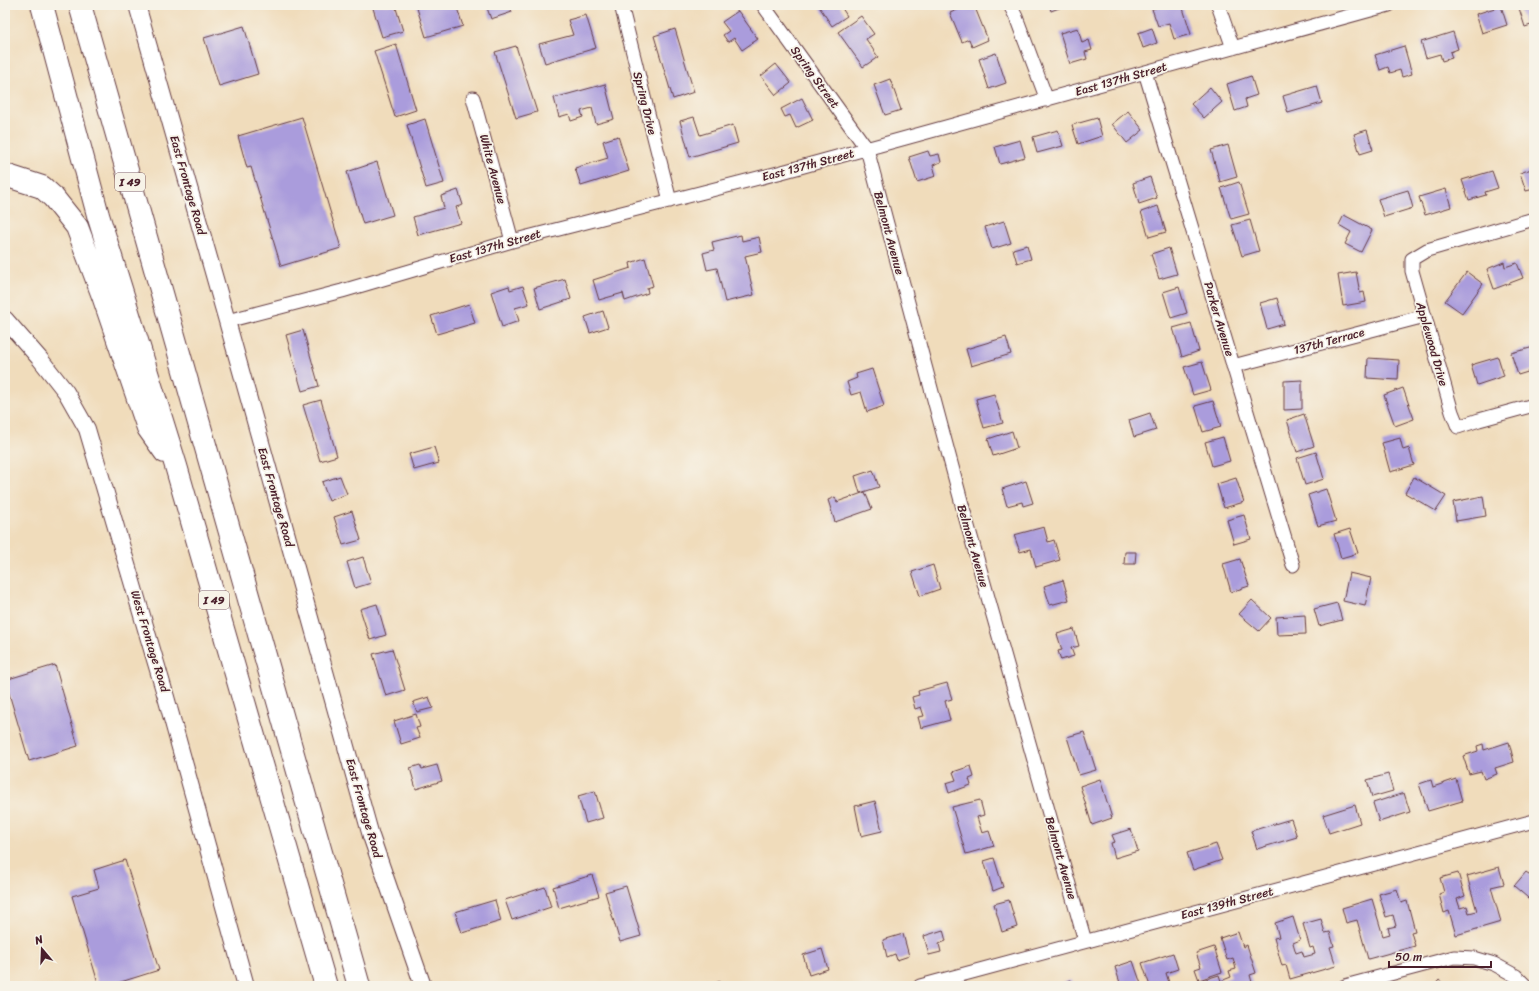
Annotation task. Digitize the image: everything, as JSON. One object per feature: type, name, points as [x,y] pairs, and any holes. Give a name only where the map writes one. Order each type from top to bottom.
[{"type":"highway","name":"I 49","points":[[42,5],[98,215],[176,466],[326,986]]},
{"type":"highway","name":"I 49","points":[[80,5],[359,986]]},
{"type":"highway","points":[[5,175],[42,187],[53,198],[77,228],[104,296],[148,428],[176,466]]},
{"type":"street","name":"East Frontage Road","points":[[137,5],[371,836],[423,986]]},
{"type":"street","name":"Spring Drive","points":[[621,5],[670,201]]},
{"type":"street","name":"Spring Street","points":[[763,5],[867,149]]},
{"type":"street","points":[[1010,5],[1016,17],[1047,100]]},
{"type":"street","points":[[1218,5],[1233,48]]},
{"type":"street","name":"East 137th Street","points":[[227,321],[342,290],[512,241],[867,149],[1389,5]]},
{"type":"street","name":"Parker Avenue","points":[[1145,72],[1293,565]]},
{"type":"street","name":"White Avenue","points":[[473,98],[512,241]]},
{"type":"street","name":"Belmont Avenue","points":[[867,149],[967,523],[1085,941]]},
{"type":"street","name":"Applewood Drive","points":[[1534,219],[1432,248],[1412,259],[1412,271],[1452,412],[1458,427],[1534,405]]},
{"type":"street","name":"137th Terrace","points":[[1233,366],[1425,316]]},
{"type":"street","name":"West Frontage Road","points":[[5,319],[66,392],[87,429],[166,697],[246,986]]},
{"type":"street","name":"East 139th Street","points":[[920,986],[1534,821]]},
{"type":"street","points":[[1345,986],[1454,957],[1474,958],[1494,964],[1516,976],[1526,986]]},
{"type":"building","points":[[372,5],[395,5],[403,31],[382,37]]},
{"type":"building","points":[[416,5],[456,5],[463,26],[426,37]]},
{"type":"building","points":[[486,5],[509,5],[512,12],[491,19]]},
{"type":"building","points":[[818,5],[840,5],[847,16],[832,26]]},
{"type":"building","points":[[969,5],[974,5],[988,40],[972,47],[969,39],[962,42],[950,13]]},
{"type":"building","points":[[1049,5],[1067,5],[1051,11]]},
{"type":"building","points":[[1164,5],[1182,5],[1191,34],[1174,39],[1169,23],[1158,26],[1152,9]]},
{"type":"building","points":[[1518,5],[1534,5],[1534,24],[1525,27]]},
{"type":"building","points":[[1501,6],[1507,25],[1482,33],[1476,14]]},
{"type":"building","points":[[738,11],[758,39],[742,50],[734,38],[728,42],[723,35],[729,31],[722,22]]},
{"type":"building","points":[[586,15],[596,48],[545,63],[539,44],[573,35],[568,20]]},
{"type":"building","points":[[861,16],[874,34],[866,39],[878,57],[863,67],[838,32]]},
{"type":"building","points":[[244,26],[258,74],[219,86],[204,38]]},
{"type":"building","points":[[1078,28],[1082,43],[1089,40],[1092,50],[1085,52],[1087,59],[1070,64],[1060,33]]},
{"type":"building","points":[[1152,28],[1157,43],[1143,48],[1138,33]]},
{"type":"building","points":[[675,29],[694,92],[673,99],[654,36]]},
{"type":"building","points":[[1453,32],[1458,49],[1450,52],[1452,58],[1442,61],[1440,54],[1426,58],[1421,42]]},
{"type":"building","points":[[396,44],[416,110],[395,117],[374,51]]},
{"type":"building","points":[[516,46],[537,112],[516,118],[495,52]]},
{"type":"building","points":[[1404,46],[1412,74],[1402,77],[1400,70],[1390,73],[1388,67],[1380,70],[1375,55]]},
{"type":"building","points":[[996,53],[1006,83],[989,89],[979,59]]},
{"type":"building","points":[[776,64],[791,83],[776,95],[761,76]]},
{"type":"building","points":[[1251,76],[1257,95],[1245,99],[1247,107],[1235,111],[1227,84]]},
{"type":"building","points":[[890,79],[901,110],[885,115],[874,85]]},
{"type":"building","points":[[605,84],[614,119],[596,124],[592,108],[581,111],[583,117],[571,121],[569,114],[559,117],[554,98]]},
{"type":"building","points":[[1317,86],[1322,103],[1288,113],[1283,96]]},
{"type":"building","points":[[1210,87],[1222,102],[1204,118],[1191,104]]},
{"type":"building","points":[[802,98],[813,120],[796,128],[790,115],[785,117],[781,109]]},
{"type":"building","points":[[1128,111],[1143,130],[1127,143],[1112,124]]},
{"type":"building","points":[[302,117],[341,248],[281,266],[251,167],[247,168],[238,136]]},
{"type":"building","points":[[694,117],[700,135],[733,125],[738,143],[690,157],[680,121]]},
{"type":"building","points":[[1097,118],[1102,136],[1078,144],[1072,125]]},
{"type":"building","points":[[425,119],[444,183],[426,188],[407,125]]},
{"type":"building","points":[[1058,130],[1063,146],[1037,153],[1033,137]]},
{"type":"building","points":[[1367,130],[1373,150],[1360,154],[1354,134]]},
{"type":"building","points":[[618,136],[629,171],[581,186],[575,168],[608,158],[603,141]]},
{"type":"building","points":[[1020,140],[1025,157],[1000,164],[995,147]]},
{"type":"building","points":[[1228,145],[1237,177],[1220,182],[1211,150]]},
{"type":"building","points":[[928,151],[930,156],[939,154],[941,162],[933,165],[936,176],[917,182],[909,157]]},
{"type":"building","points":[[377,162],[393,215],[363,224],[347,172]]},
{"type":"building","points":[[1534,168],[1534,189],[1526,191],[1520,173]]},
{"type":"building","points":[[1492,171],[1498,188],[1485,192],[1486,195],[1469,200],[1462,180]]},
{"type":"building","points":[[1150,177],[1157,198],[1139,204],[1133,183]]},
{"type":"building","points":[[1239,182],[1249,214],[1231,219],[1221,188]]},
{"type":"building","points":[[1446,189],[1451,207],[1425,215],[1419,197]]},
{"type":"building","points":[[458,190],[463,205],[456,207],[461,223],[418,235],[413,217],[444,208],[441,196]]},
{"type":"building","points":[[1408,190],[1413,208],[1384,217],[1378,199]]},
{"type":"building","points":[[1158,206],[1166,232],[1149,237],[1141,212]]},
{"type":"building","points":[[1344,215],[1372,230],[1361,252],[1345,244],[1351,232],[1339,225]]},
{"type":"building","points":[[1250,220],[1259,251],[1242,256],[1232,225]]},
{"type":"building","points":[[1004,221],[1011,243],[992,249],[985,227]]},
{"type":"building","points":[[741,235],[742,241],[759,237],[762,252],[745,256],[754,295],[725,302],[717,268],[707,270],[703,253],[714,250],[712,242]]},
{"type":"building","points":[[1027,245],[1031,259],[1017,263],[1013,249]]},
{"type":"building","points":[[1169,248],[1177,274],[1159,279],[1151,254]]},
{"type":"building","points":[[645,258],[653,286],[647,288],[648,293],[625,301],[623,293],[599,300],[593,280],[631,268],[630,263]]},
{"type":"building","points":[[1504,262],[1505,267],[1517,263],[1523,278],[1494,289],[1487,269]]},
{"type":"building","points":[[1356,272],[1360,293],[1364,292],[1366,302],[1343,306],[1338,275]]},
{"type":"building","points":[[1467,272],[1483,284],[1462,313],[1445,301]]},
{"type":"building","points":[[565,279],[571,299],[540,309],[534,288]]},
{"type":"building","points":[[509,286],[510,290],[523,286],[529,304],[515,308],[519,321],[502,327],[491,292]]},
{"type":"building","points":[[1179,287],[1187,313],[1171,318],[1163,292]]},
{"type":"building","points":[[1277,298],[1284,324],[1267,329],[1260,303]]},
{"type":"building","points":[[469,304],[475,323],[437,334],[431,316]]},
{"type":"building","points":[[603,311],[608,327],[590,333],[585,317]]},
{"type":"building","points":[[1191,323],[1199,351],[1182,357],[1173,328]]},
{"type":"building","points":[[303,330],[319,386],[302,391],[286,335]]},
{"type":"building","points":[[1006,337],[1011,354],[971,366],[966,349]]},
{"type":"building","points":[[1534,347],[1534,370],[1518,375],[1511,353]]},
{"type":"building","points":[[1498,357],[1504,376],[1477,385],[1471,365]]},
{"type":"building","points":[[1368,358],[1399,360],[1398,380],[1367,378]]},
{"type":"building","points":[[1202,362],[1211,390],[1193,395],[1184,367]]},
{"type":"building","points":[[872,369],[884,406],[867,412],[861,392],[851,395],[847,382],[857,378],[856,374]]},
{"type":"building","points":[[1302,380],[1302,409],[1284,410],[1284,381]]},
{"type":"building","points":[[1403,388],[1414,419],[1395,426],[1384,395]]},
{"type":"building","points":[[994,394],[1003,423],[984,428],[976,399]]},
{"type":"building","points":[[321,400],[337,456],[320,461],[303,405]]},
{"type":"building","points":[[1213,401],[1221,427],[1203,432],[1195,406]]},
{"type":"building","points":[[1150,413],[1156,430],[1134,437],[1129,420]]},
{"type":"building","points":[[1304,414],[1314,446],[1297,452],[1287,420]]},
{"type":"building","points":[[1012,431],[1017,448],[993,456],[988,439]]},
{"type":"building","points":[[1223,437],[1230,461],[1212,466],[1205,442]]},
{"type":"building","points":[[1400,438],[1403,450],[1409,448],[1414,465],[1390,472],[1382,443]]},
{"type":"building","points":[[434,447],[439,463],[414,470],[409,454]]},
{"type":"building","points":[[1316,452],[1324,479],[1305,485],[1297,458]]},
{"type":"building","points":[[873,470],[879,487],[860,493],[855,476]]},
{"type":"building","points":[[340,476],[347,494],[329,501],[322,482]]},
{"type":"building","points":[[1414,477],[1446,496],[1436,511],[1405,493]]},
{"type":"building","points":[[1236,478],[1244,502],[1224,508],[1217,484]]},
{"type":"building","points":[[1026,481],[1033,503],[1023,506],[1022,502],[1007,506],[1002,489]]},
{"type":"building","points":[[1326,489],[1336,521],[1318,526],[1308,495]]},
{"type":"building","points":[[865,492],[872,509],[835,522],[828,500],[835,497],[837,502]]},
{"type":"building","points":[[1483,496],[1486,516],[1456,521],[1453,502]]},
{"type":"building","points":[[352,511],[361,540],[343,545],[334,517]]},
{"type":"building","points":[[1244,515],[1251,539],[1234,544],[1227,520]]},
{"type":"building","points":[[1044,527],[1048,542],[1054,540],[1060,560],[1036,567],[1031,549],[1020,552],[1014,535]]},
{"type":"building","points":[[1350,529],[1358,553],[1341,558],[1334,534]]},
{"type":"building","points":[[1125,552],[1136,552],[1135,564],[1124,564]]},
{"type":"building","points":[[363,557],[371,583],[355,588],[347,562]]},
{"type":"building","points":[[1240,559],[1249,586],[1231,592],[1223,564]]},
{"type":"building","points":[[933,565],[940,589],[920,596],[912,572]]},
{"type":"building","points":[[1349,573],[1371,578],[1365,606],[1343,601]]},
{"type":"building","points":[[1063,580],[1069,600],[1050,605],[1044,586]]},
{"type":"building","points":[[1252,600],[1271,618],[1259,631],[1239,614]]},
{"type":"building","points":[[1337,603],[1342,620],[1319,626],[1314,609]]},
{"type":"building","points":[[377,604],[386,635],[370,640],[360,609]]},
{"type":"building","points":[[1305,615],[1306,634],[1277,635],[1276,617]]},
{"type":"building","points":[[1074,629],[1079,646],[1071,648],[1074,656],[1061,660],[1058,651],[1062,650],[1057,634]]},
{"type":"building","points":[[392,649],[405,690],[386,696],[373,654]]},
{"type":"building","points":[[55,665],[78,746],[29,761],[5,680]]},
{"type":"building","points":[[947,683],[952,699],[945,701],[950,720],[921,728],[918,717],[924,716],[921,707],[915,709],[912,697],[919,695],[918,691]]},
{"type":"building","points":[[429,697],[433,708],[417,712],[413,702]]},
{"type":"building","points":[[416,714],[420,727],[416,728],[420,738],[401,744],[394,721]]},
{"type":"building","points":[[1084,732],[1096,770],[1079,775],[1067,737]]},
{"type":"building","points":[[1509,742],[1514,762],[1495,768],[1497,774],[1484,779],[1481,771],[1469,774],[1463,756],[1478,751],[1477,746],[1483,744],[1484,750]]},
{"type":"building","points":[[420,765],[422,769],[437,765],[442,781],[416,789],[410,768]]},
{"type":"building","points":[[971,766],[974,777],[969,779],[971,785],[949,793],[946,783],[956,780],[953,772]]},
{"type":"building","points":[[1388,774],[1393,791],[1372,797],[1367,780]]},
{"type":"building","points":[[1100,779],[1112,818],[1092,825],[1080,786]]},
{"type":"building","points":[[1456,779],[1462,801],[1428,811],[1419,784],[1431,780],[1433,787]]},
{"type":"building","points":[[595,791],[603,818],[586,823],[578,796]]},
{"type":"building","points":[[1404,793],[1410,812],[1379,822],[1373,803]]},
{"type":"building","points":[[980,800],[984,815],[977,817],[982,833],[989,831],[994,846],[966,854],[952,807]]},
{"type":"building","points":[[875,801],[882,831],[861,836],[855,806]]},
{"type":"building","points":[[1355,805],[1360,823],[1329,833],[1323,815]]},
{"type":"building","points":[[1291,819],[1297,837],[1257,849],[1251,831]]},
{"type":"building","points":[[1131,829],[1138,851],[1115,858],[1111,843],[1115,842],[1112,835]]},
{"type":"building","points":[[1216,844],[1222,860],[1193,870],[1187,853]]},
{"type":"building","points":[[994,858],[1003,887],[993,891],[984,861]]},
{"type":"building","points":[[125,860],[159,970],[108,986],[99,986],[72,896],[99,888],[94,870]]},
{"type":"building","points":[[1499,867],[1504,884],[1491,887],[1501,922],[1456,935],[1449,911],[1444,913],[1439,894],[1444,892],[1440,878],[1458,873],[1465,896],[1457,899],[1460,908],[1467,906],[1469,913],[1477,911],[1467,876]]},
{"type":"building","points":[[1526,872],[1533,877],[1534,875],[1534,903],[1514,886]]},
{"type":"building","points":[[592,875],[599,896],[559,908],[553,887]]},
{"type":"building","points":[[626,886],[641,936],[620,942],[605,892]]},
{"type":"building","points":[[545,887],[551,907],[512,920],[505,900]]},
{"type":"building","points":[[1397,889],[1401,903],[1407,901],[1415,931],[1411,932],[1415,946],[1368,959],[1357,920],[1346,923],[1342,908],[1372,899],[1383,936],[1390,934],[1388,928],[1396,926],[1393,915],[1386,917],[1379,894]]},
{"type":"building","points":[[495,900],[501,921],[462,933],[455,912]]},
{"type":"building","points":[[1009,900],[1017,927],[1002,932],[994,904]]},
{"type":"building","points":[[1293,917],[1300,940],[1293,943],[1296,953],[1302,951],[1304,957],[1315,954],[1313,947],[1310,948],[1303,924],[1321,919],[1325,933],[1330,932],[1334,946],[1330,947],[1336,966],[1290,979],[1286,965],[1282,966],[1274,938],[1279,937],[1275,923]]},
{"type":"building","points":[[943,930],[946,941],[939,944],[941,952],[929,955],[924,936]]},
{"type":"building","points":[[1238,932],[1243,947],[1247,945],[1256,973],[1250,975],[1253,986],[1205,986],[1203,980],[1219,975],[1221,981],[1231,977],[1229,971],[1236,969],[1233,958],[1227,960],[1220,938]]},
{"type":"building","points":[[903,934],[909,956],[897,960],[895,954],[887,957],[883,940]]},
{"type":"building","points":[[1214,947],[1222,972],[1199,980],[1195,969],[1201,967],[1196,953]]},
{"type":"building","points":[[822,949],[828,969],[809,975],[803,955]]},
{"type":"building","points":[[1173,953],[1178,969],[1166,973],[1170,986],[1150,986],[1142,963]]},
{"type":"building","points":[[1133,961],[1141,984],[1135,986],[1121,986],[1115,967]]},
{"type":"building","points":[[1071,980],[1073,986],[1058,986],[1058,984]]},
{"type":"building","points":[[1439,980],[1446,986],[1434,986]]},
{"type":"building","points":[[721,981],[722,986],[705,986]]}]
